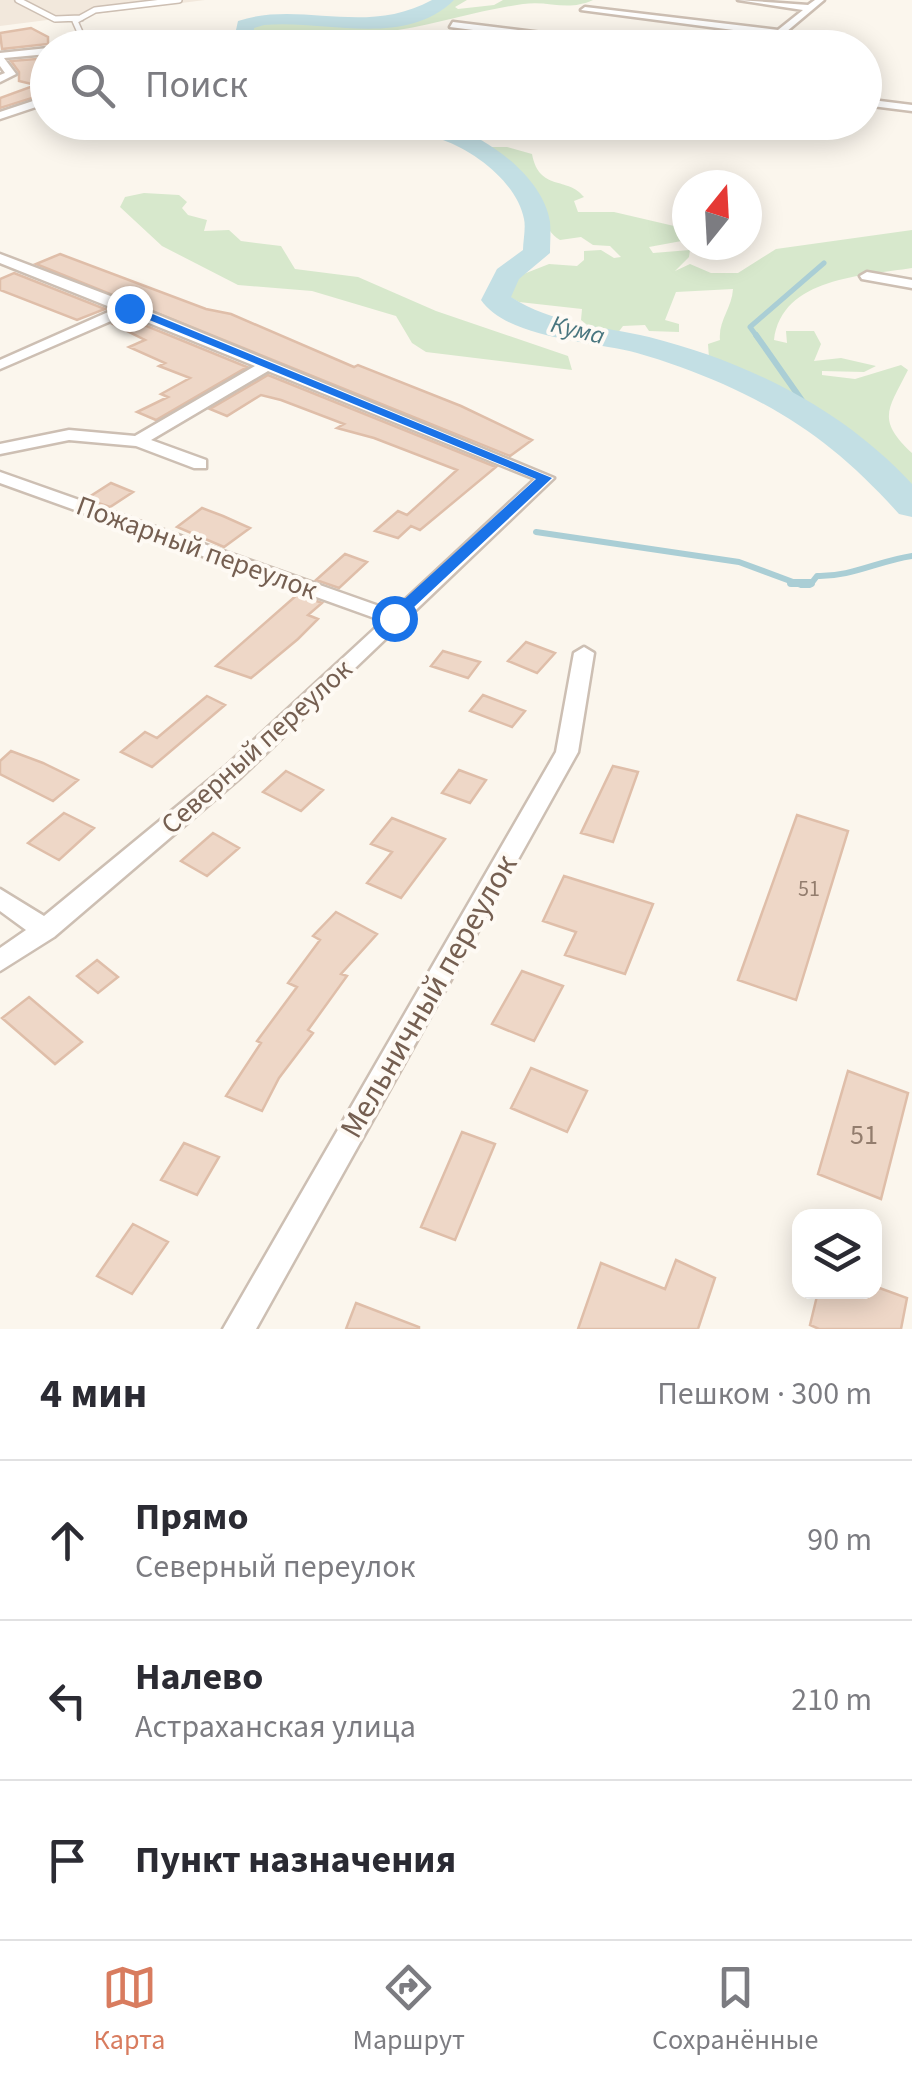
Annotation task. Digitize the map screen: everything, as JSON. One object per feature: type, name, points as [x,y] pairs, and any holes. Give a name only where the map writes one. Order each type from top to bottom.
[{"type":"street","points":[[742,0],[810,8]]},
{"type":"street","points":[[784,30],[820,0]]},
{"type":"street","points":[[585,10],[755,30]]},
{"type":"street","points":[[452,26],[486,30]]},
{"type":"street","points":[[0,80],[11,74],[0,58],[30,54]]},
{"type":"street","points":[[882,104],[912,108]]},
{"type":"street","points":[[0,116],[30,105]]},
{"type":"street","points":[[0,258],[268,364]]},
{"type":"street","points":[[867,276],[912,284]]},
{"type":"street","points":[[0,365],[129,308]]},
{"type":"street","points":[[138,442],[268,364]]},
{"type":"street","name":"Северный переулок","points":[[0,960],[45,930],[233,772],[546,478],[268,364]]},
{"type":"street","points":[[0,448],[69,435],[138,442],[200,464]]},
{"type":"street","name":"Пожарный переулок","points":[[0,477],[394,618]]},
{"type":"street","name":"Мельничный переулок","points":[[239,1329],[567,752],[584,652]]},
{"type":"street","points":[[0,898],[45,930]]},
{"type":"lane","points":[[18,0],[54,19],[82,18]]},
{"type":"lane","points":[[138,0],[146,4]]},
{"type":"lane","points":[[79,30],[75,22],[96,10],[180,0]]},
{"type":"shaded area","points":[[0,0],[205,0],[0,26]]},
{"type":"green space","points":[[453,0],[467,0],[455,7],[458,9],[494,5],[503,0],[593,0],[575,5],[532,3],[398,30],[251,30],[262,21],[356,25],[413,19]]},
{"type":"green space","points":[[490,147],[507,147],[532,154],[547,179],[584,197],[574,201],[578,212],[614,212],[672,226],[672,243],[649,247],[653,253],[672,251],[672,260],[686,260],[675,271],[690,264],[711,273],[738,273],[776,249],[912,230],[912,268],[849,278],[808,292],[792,303],[780,319],[774,340],[787,343],[786,331],[814,331],[821,344],[814,361],[841,358],[876,366],[864,372],[822,371],[822,375],[855,379],[901,365],[908,370],[889,414],[893,431],[912,453],[912,491],[871,451],[824,419],[709,358],[708,344],[720,340],[733,289],[676,292],[665,320],[679,324],[679,332],[649,331],[645,325],[623,326],[617,334],[596,332],[581,320],[582,309],[519,302],[510,297],[516,277],[549,264],[577,266],[584,260],[584,251],[601,250],[614,258],[621,257],[610,246],[593,245],[581,237],[560,240],[546,223],[531,186],[517,170],[488,151]]},
{"type":"green space","points":[[144,193],[179,195],[187,202],[182,208],[188,215],[207,220],[204,231],[229,230],[241,241],[281,246],[295,269],[358,277],[436,311],[568,356],[572,370],[426,352],[412,343],[396,316],[312,291],[238,285],[162,246],[120,207],[125,197]]},
{"type":"building","points":[[31,28],[35,30],[30,30],[30,46],[2,49],[0,33]]},
{"type":"building","points":[[30,59],[30,84],[19,81],[19,72],[11,61]]},
{"type":"building","points":[[30,87],[30,99],[0,108],[0,98]]},
{"type":"building","points":[[60,254],[206,309],[231,314],[354,367],[358,365],[461,406],[532,440],[510,456],[36,264]]},
{"type":"building","points":[[14,273],[105,309],[77,320],[0,290],[0,279]]},
{"type":"building","points":[[127,318],[247,367],[156,420],[137,412],[168,397],[161,394],[190,378],[159,366],[165,363],[129,347],[145,340],[113,324]]},
{"type":"building","points":[[268,375],[496,467],[420,530],[411,526],[398,538],[375,531],[398,511],[407,515],[457,470],[337,428],[344,424],[261,395],[227,416],[210,409]]},
{"type":"building","points":[[111,483],[133,492],[110,507],[86,499]]},
{"type":"building","points":[[202,508],[250,528],[224,547],[177,527]]},
{"type":"building","points":[[345,554],[367,562],[339,588],[316,580]]},
{"type":"building","points":[[298,594],[322,603],[308,615],[318,619],[298,639],[251,678],[216,666]]},
{"type":"building","points":[[526,642],[555,653],[537,673],[508,661]]},
{"type":"building","points":[[443,651],[480,662],[468,678],[431,666]]},
{"type":"building","points":[[483,695],[525,711],[512,727],[470,711]]},
{"type":"building","points":[[207,696],[225,705],[152,767],[121,752],[145,732],[157,738]]},
{"type":"building","points":[[11,751],[78,780],[53,801],[0,774],[0,761]]},
{"type":"building","points":[[613,766],[638,772],[613,842],[581,833]]},
{"type":"building","points":[[459,770],[486,780],[470,803],[442,793]]},
{"type":"building","points":[[286,771],[323,790],[301,811],[263,792]]},
{"type":"building","points":[[64,813],[94,828],[59,860],[28,843]]},
{"type":"building","points":[[797,815],[848,831],[796,1000],[738,980]]},
{"type":"building","points":[[392,818],[445,839],[401,898],[367,883],[392,852],[371,844]]},
{"type":"building","points":[[213,833],[239,848],[207,876],[181,861]]},
{"type":"building","points":[[564,876],[653,904],[625,974],[565,955],[576,932],[543,921]]},
{"type":"building","points":[[336,912],[377,934],[341,974],[347,976],[308,1030],[313,1033],[279,1078],[262,1111],[226,1096],[261,1043],[257,1041],[297,987],[288,983],[320,940],[313,936]]},
{"type":"building","points":[[97,960],[118,977],[98,993],[77,976]]},
{"type":"building","points":[[522,971],[563,986],[534,1041],[492,1024]]},
{"type":"building","points":[[29,997],[82,1042],[55,1064],[2,1018]]},
{"type":"building","points":[[531,1068],[587,1091],[567,1132],[511,1108]]},
{"type":"building","points":[[848,1071],[908,1093],[881,1199],[818,1174]]},
{"type":"building","points":[[462,1132],[495,1144],[455,1240],[421,1227]]},
{"type":"building","points":[[184,1143],[219,1157],[197,1195],[161,1180]]},
{"type":"building","points":[[133,1224],[168,1242],[132,1294],[97,1276]]},
{"type":"building","points":[[676,1260],[715,1278],[698,1329],[578,1329],[601,1263],[665,1289]]},
{"type":"building","points":[[882,1289],[907,1298],[901,1329],[819,1329],[810,1325],[816,1299],[882,1299]]},
{"type":"building","points":[[356,1303],[419,1327],[419,1329],[346,1329]]},
{"type":"waterway","name":"Кума","points":[[245,30],[245,25],[264,19],[370,23],[402,18],[445,0]]},
{"type":"waterway","name":"Кума","points":[[460,140],[501,164],[522,188],[537,219],[536,253],[507,275],[495,300],[530,319],[647,346],[762,390],[843,438],[912,506]]},
{"type":"waterway","points":[[758,338],[750,327],[824,263]]},
{"type":"waterway","points":[[756,335],[815,419]]},
{"type":"waterway","points":[[536,532],[739,562],[796,583]]},
{"type":"waterway","points":[[796,583],[810,585],[817,576],[912,556]]},
{"type":"waterway","points":[[791,583],[796,583]]},
{"type":"waterway","points":[[796,583],[811,583]]},
{"type":"route","points":[[129,308],[546,478],[394,618]]}]
